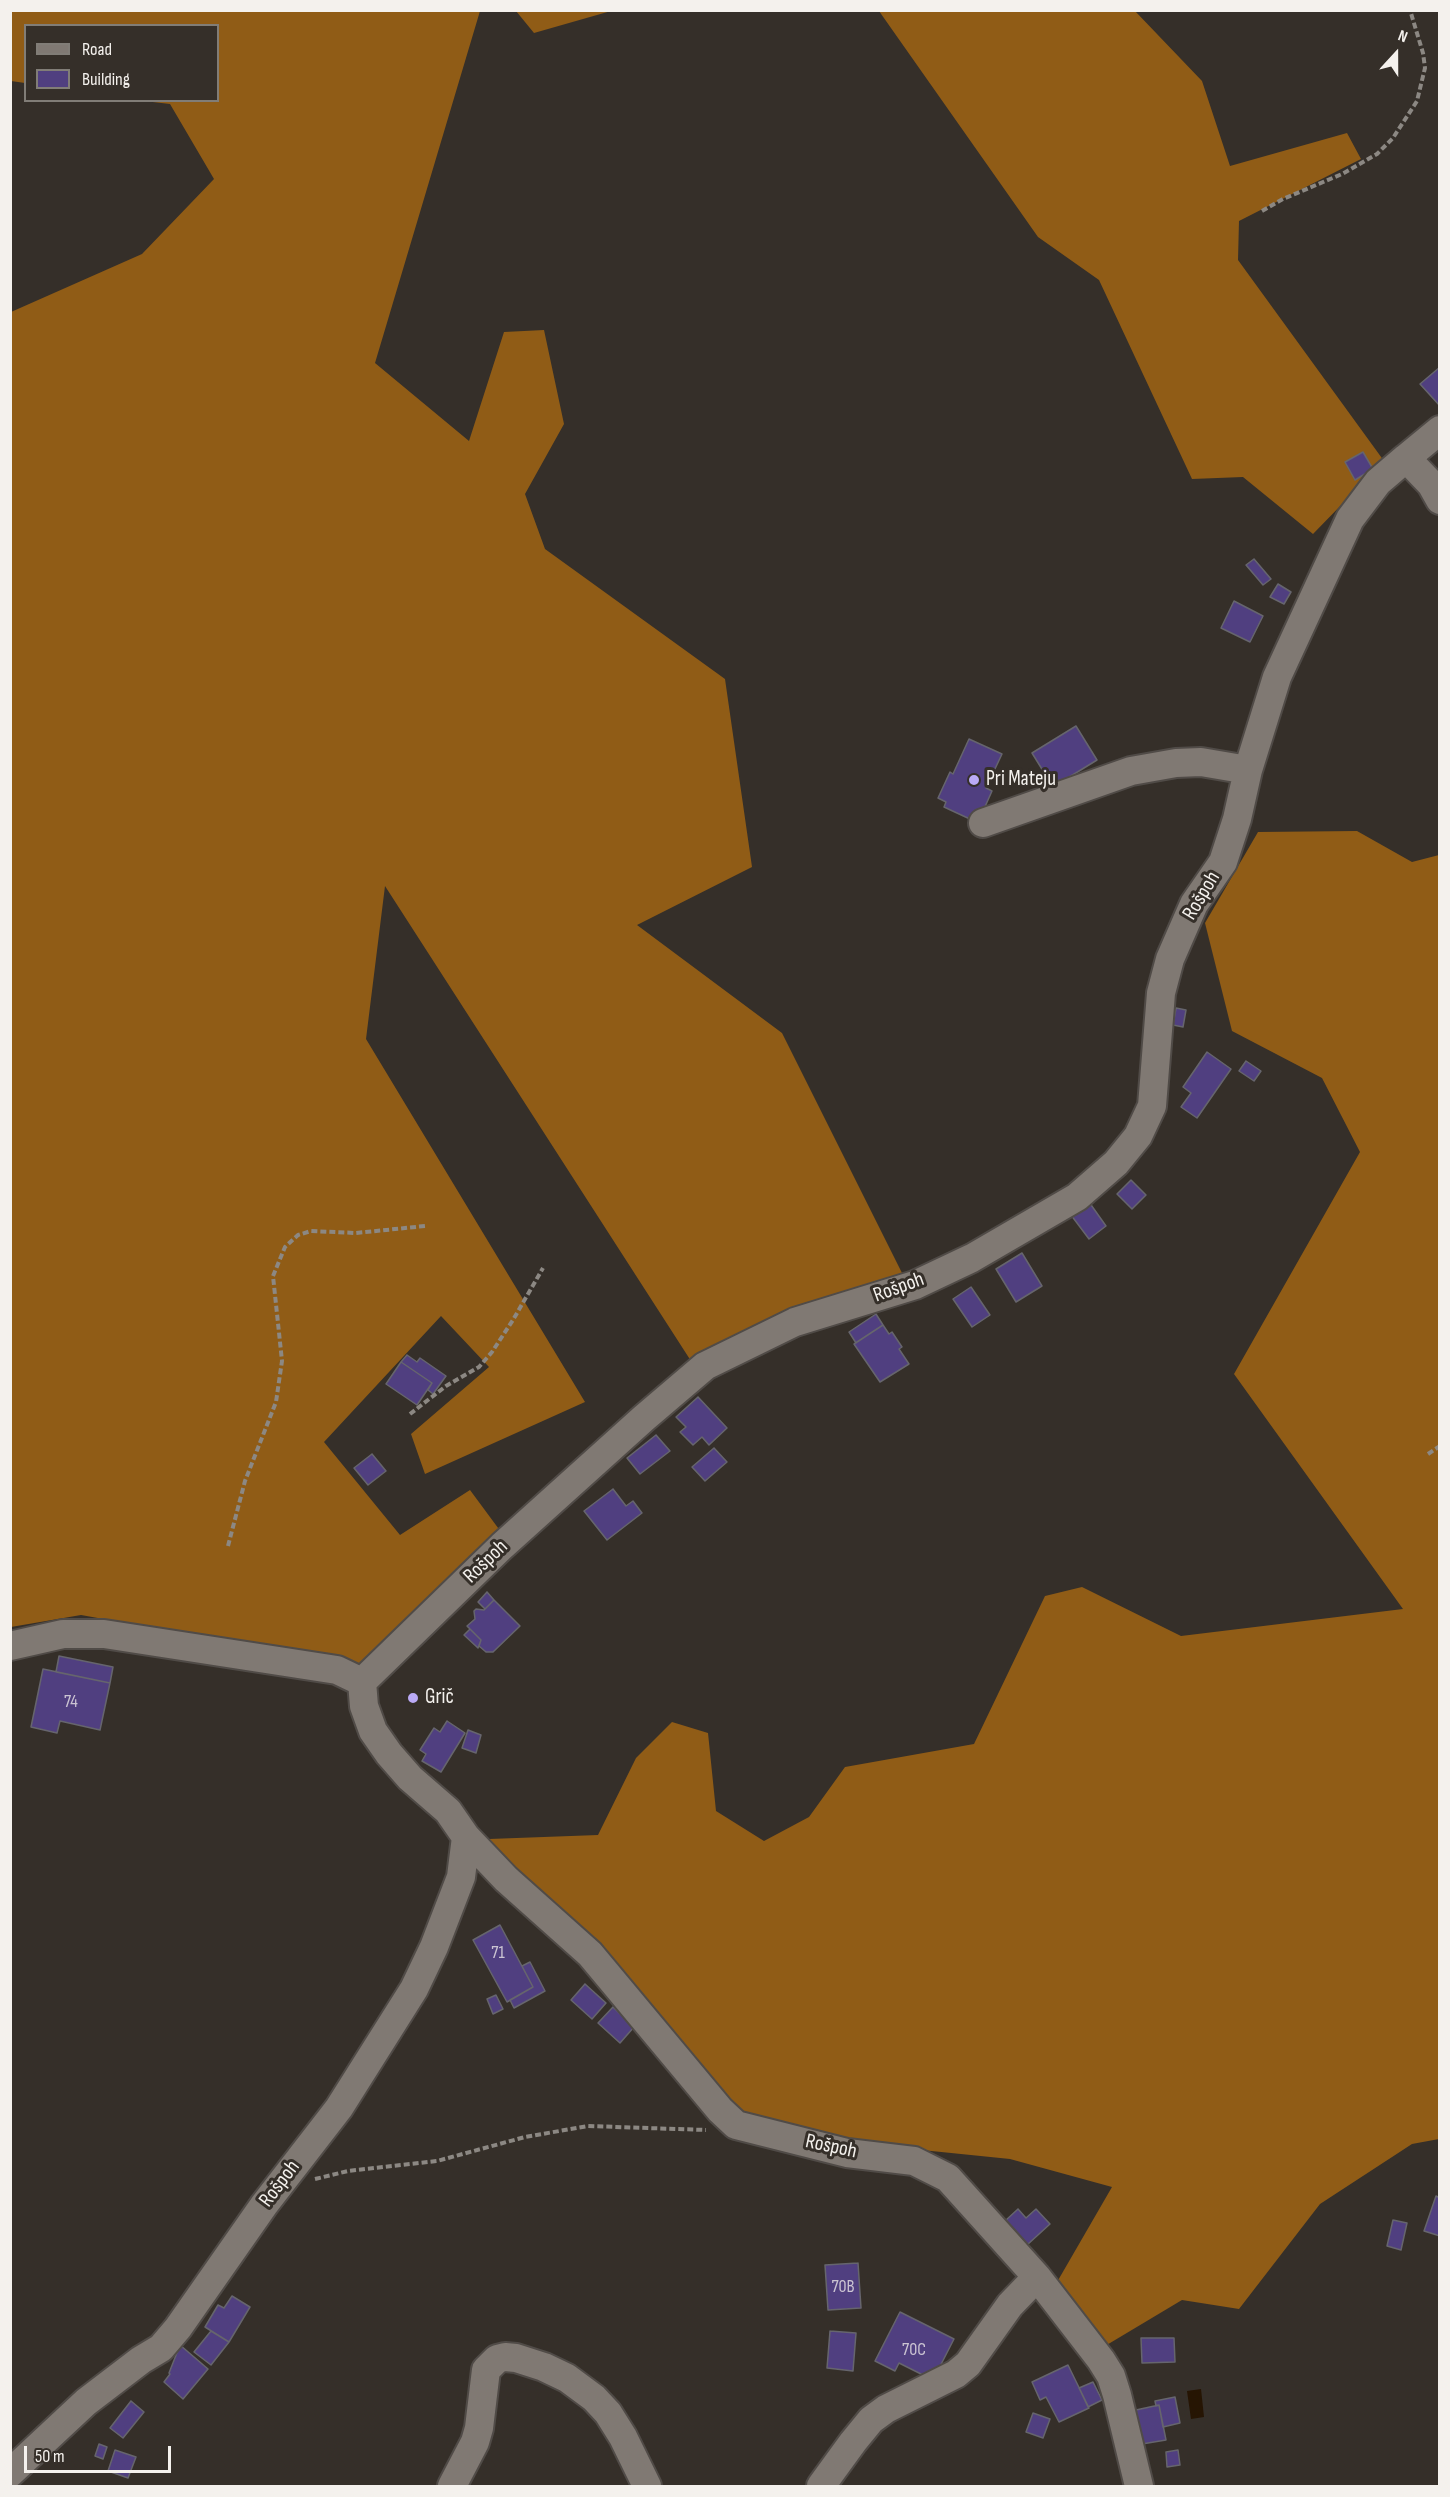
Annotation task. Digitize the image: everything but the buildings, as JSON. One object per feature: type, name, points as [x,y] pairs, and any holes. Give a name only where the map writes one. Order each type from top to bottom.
[{"type":"street","name":"Rošpoh","points":[[362,1682],[502,1546],[705,1366],[795,1322],[915,1285],[972,1258],[1077,1197],[1116,1163],[1138,1136],[1152,1106],[1161,993],[1170,959],[1194,904],[1223,862],[1277,677],[1350,519],[1378,482],[1440,430]]},
{"type":"street","points":[[1406,458],[1431,484],[1440,500]]},
{"type":"street","points":[[983,823],[1131,771],[1176,763],[1202,762],[1248,770]]},
{"type":"street","points":[[10,1646],[63,1634],[104,1634],[337,1670],[362,1682],[364,1706],[373,1731],[410,1778],[448,1811],[466,1837],[506,1879],[590,1954],[736,2125]]},
{"type":"street","name":"Rošpoh","points":[[10,2473],[86,2402],[141,2360],[161,2348],[178,2328],[264,2205],[339,2108],[414,1989],[434,1947],[461,1878],[466,1837]]},
{"type":"street","name":"Rošpoh","points":[[736,2125],[847,2153],[914,2161],[948,2178],[1037,2277],[1101,2360],[1110,2376],[1128,2434],[1139,2487]]},
{"type":"street","points":[[821,2487],[871,2420],[886,2409],[956,2374],[968,2364],[1014,2299],[1037,2277]]},
{"type":"street","points":[[452,2487],[471,2450],[479,2428],[486,2370],[497,2360],[505,2357],[544,2367],[567,2378],[594,2398],[608,2413],[623,2438],[647,2487]]},
{"type":"path","points":[[1262,211],[1283,199],[1362,164],[1377,154],[1393,138],[1417,101],[1425,68],[1424,53],[1410,10]]},
{"type":"path","points":[[228,1546],[245,1481],[276,1402],[282,1361],[273,1276],[285,1247],[298,1235],[310,1230],[356,1233],[425,1226]]},
{"type":"path","points":[[410,1413],[446,1386],[479,1367],[513,1320],[543,1268]]},
{"type":"path","points":[[1428,1454],[1440,1446]]},
{"type":"path","points":[[305,2182],[348,2171],[437,2161],[525,2137],[588,2126],[710,2130],[736,2125]]},
{"type":"shaded area","points":[[11,11],[480,11],[375,363],[469,441],[504,332],[544,330],[564,424],[525,494],[545,549],[725,679],[752,867],[637,925],[782,1033],[905,1279],[691,1361],[385,886],[366,1039],[585,1402],[425,1474],[411,1434],[489,1367],[441,1316],[324,1442],[400,1535],[470,1490],[504,1536],[361,1665],[81,1615],[11,1627],[11,312],[142,254],[214,179],[170,104],[153,102],[219,102],[219,24],[24,24],[24,83],[11,81]]},
{"type":"shaded area","points":[[516,11],[611,11],[534,33]]},
{"type":"shaded area","points":[[879,11],[1135,11],[1202,81],[1230,166],[1347,133],[1361,159],[1239,221],[1238,260],[1384,461],[1313,534],[1243,477],[1192,479],[1099,280],[1038,237]]},
{"type":"shaded area","points":[[1357,831],[1412,862],[1439,855],[1439,2139],[1412,2144],[1320,2204],[1239,2309],[1182,2300],[1100,2349],[1053,2289],[1112,2187],[1010,2159],[902,2148],[769,2127],[719,2099],[506,1870],[489,1839],[598,1835],[636,1758],[672,1722],[708,1733],[716,1811],[764,1841],[809,1817],[845,1767],[974,1744],[1045,1596],[1082,1587],[1181,1636],[1403,1609],[1234,1374],[1360,1152],[1322,1078],[1232,1031],[1205,923],[1258,832]]},
{"type":"shaded area","points":[[1201,2389],[1204,2417],[1191,2419],[1187,2391]]},
{"type":"place","name":"Pri Mateju","points":[[974,780]]},
{"type":"place","name":"Grič","points":[[413,1698]]}]
